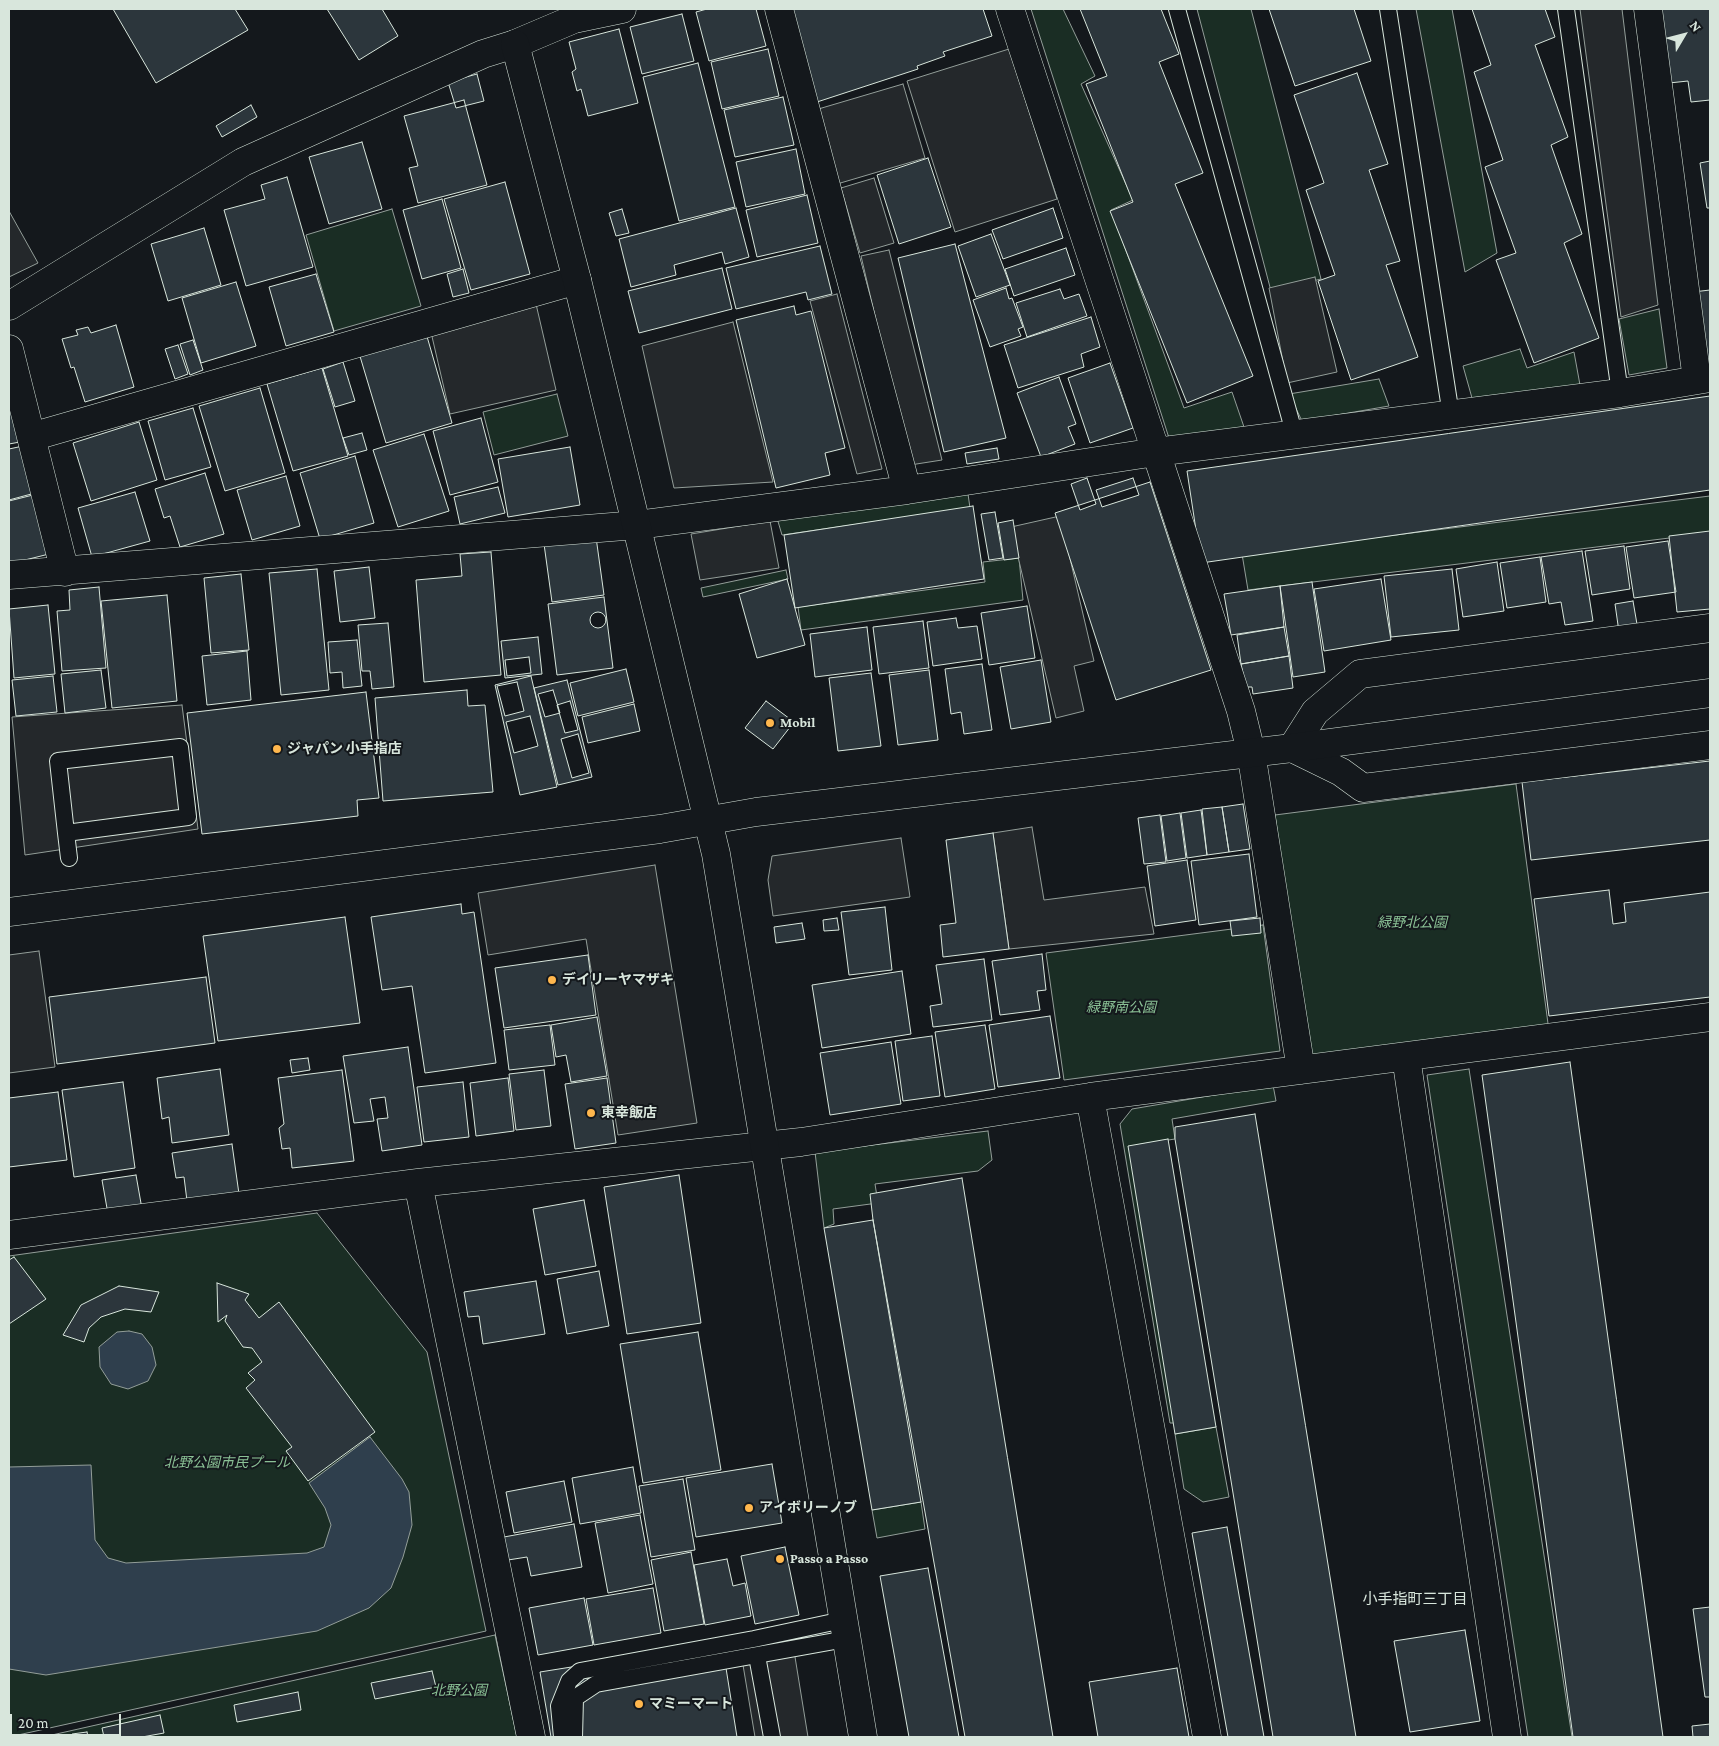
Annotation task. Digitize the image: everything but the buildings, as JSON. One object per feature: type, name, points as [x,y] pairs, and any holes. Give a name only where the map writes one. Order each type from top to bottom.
[{"type":"street","points":[[9,306],[243,162],[483,54],[515,44],[571,14],[622,9]]},
{"type":"street","points":[[779,9],[907,490]]},
{"type":"street","points":[[1010,9],[1241,711],[1251,752],[1301,1070]]},
{"type":"street","points":[[9,575],[637,525],[907,490],[1156,452],[1295,436],[1620,393],[1703,379],[1648,9]]},
{"type":"street","points":[[515,44],[577,280],[719,869],[863,1737]]},
{"type":"street","points":[[31,437],[577,280]]},
{"type":"street","points":[[9,350],[65,572]]},
{"type":"street","points":[[1292,748],[1316,712],[1360,674],[1710,628]]},
{"type":"street","points":[[9,912],[660,829],[756,812],[1292,748],[1710,693]]},
{"type":"street","points":[[1292,748],[1341,772],[1363,788],[1710,745]]},
{"type":"street","points":[[9,1235],[418,1182],[801,1142],[1090,1097],[1710,1018]]},
{"type":"street","points":[[1406,1057],[1508,1737]]},
{"type":"street","points":[[1090,1097],[1207,1737]]},
{"type":"street","points":[[418,1182],[531,1737]]},
{"type":"lane","points":[[1177,9],[1295,436]]},
{"type":"lane","points":[[1388,9],[1451,414]]},
{"type":"lane","points":[[1566,9],[1620,393]]},
{"type":"lane","points":[[66,832],[188,817],[180,747],[58,761],[66,832],[69,858]]},
{"type":"lane","points":[[574,1737],[576,1698],[596,1684],[757,1656],[845,1630]]},
{"type":"lane","points":[[562,1737],[559,1706],[569,1681],[580,1671],[754,1639],[845,1630]]},
{"type":"lane","points":[[757,1656],[772,1737]]},
{"type":"green space","points":[[1031,9],[1063,9],[1095,76],[1081,84],[1133,200],[1111,210],[1184,408],[1232,392],[1244,427],[1169,438]]},
{"type":"green space","points":[[1197,9],[1251,9],[1321,279],[1271,291]]},
{"type":"green space","points":[[1416,9],[1452,9],[1497,253],[1465,272]]},
{"type":"green space","points":[[392,209],[421,306],[334,331],[306,235]]},
{"type":"green space","points":[[1659,309],[1667,368],[1629,375],[1619,319]]},
{"type":"green space","points":[[1520,349],[1527,368],[1574,352],[1580,385],[1472,398],[1463,366]]},
{"type":"green space","points":[[1379,379],[1389,406],[1302,421],[1289,394]]},
{"type":"green space","points":[[557,394],[568,436],[494,455],[483,412]]},
{"type":"green space","points":[[968,494],[970,508],[782,535],[777,518]]},
{"type":"green space","points":[[1710,496],[1710,533],[1248,590],[1242,554]]},
{"type":"green space","points":[[1019,558],[1023,600],[801,630],[798,607],[985,582],[983,562]]},
{"type":"green space","points":[[786,570],[788,579],[703,597],[701,588]]},
{"type":"green space","name":"緑野北公園","points":[[1516,784],[1549,1031],[1308,1062],[1275,815]]},
{"type":"green space","name":"緑野南公園","points":[[1263,925],[1280,1051],[1064,1080],[1046,953]]},
{"type":"green space","points":[[1469,1069],[1572,1737],[1528,1737],[1427,1075]]},
{"type":"green space","points":[[1273,1085],[1276,1101],[1172,1119],[1175,1139],[1136,1145],[1175,1423],[1170,1423],[1120,1124],[1132,1109]]},
{"type":"green space","points":[[988,1131],[992,1160],[978,1171],[875,1184],[878,1203],[833,1209],[834,1224],[824,1228],[815,1152]]},
{"type":"green space","name":"北野公園市民プール","points":[[317,1213],[427,1352],[486,1631],[9,1737],[9,1256]]},
{"type":"green space","points":[[1216,1427],[1229,1497],[1203,1502],[1184,1489],[1175,1434]]},
{"type":"green space","points":[[921,1502],[925,1529],[877,1538],[872,1510]]},
{"type":"green space","name":"北野公園","points":[[495,1635],[517,1737],[43,1737]]},
{"type":"shaded area","points":[[1580,9],[1622,9],[1658,305],[1621,317]]},
{"type":"shaded area","points":[[1009,49],[1057,199],[955,232],[907,81]]},
{"type":"shaded area","points":[[903,84],[925,158],[837,184],[815,110]]},
{"type":"shaded area","points":[[874,178],[894,243],[860,253],[841,188]]},
{"type":"shaded area","points":[[9,211],[38,263],[9,277]]},
{"type":"shaded area","points":[[889,250],[942,460],[910,465],[861,256]]},
{"type":"shaded area","points":[[1315,277],[1337,372],[1287,383],[1269,288]]},
{"type":"shaded area","points":[[837,294],[882,469],[857,474],[810,301]]},
{"type":"shaded area","points":[[536,304],[556,390],[450,414],[430,328]]},
{"type":"shaded area","points":[[733,322],[773,482],[674,488],[642,346]]},
{"type":"shaded area","points":[[1060,516],[1094,661],[1074,666],[1084,711],[1056,718],[1011,527]]},
{"type":"shaded area","points":[[770,521],[779,568],[700,580],[691,534]]},
{"type":"shaded area","points":[[182,705],[198,829],[25,855],[12,717]]},
{"type":"shaded area","points":[[1032,827],[1044,900],[1145,887],[1154,934],[1009,949],[993,833]]},
{"type":"shaded area","points":[[901,838],[910,897],[773,916],[768,880],[772,856]]},
{"type":"shaded area","points":[[655,865],[697,1123],[618,1135],[586,939],[488,955],[478,893]]},
{"type":"shaded area","points":[[39,951],[55,1067],[9,1073],[9,955]]},
{"type":"shaded area","points":[[790,1626],[808,1737],[755,1737],[738,1635]]},
{"type":"water","points":[[129,1331],[142,1334],[152,1347],[156,1365],[148,1381],[128,1389],[111,1384],[100,1367],[99,1347],[117,1332]]},
{"type":"water","points":[[370,1437],[402,1479],[409,1492],[412,1525],[403,1557],[391,1588],[369,1608],[317,1631],[46,1675],[9,1669],[9,1467],[91,1465],[95,1540],[108,1558],[126,1563],[307,1553],[324,1547],[331,1525],[325,1508],[309,1483]]},
{"type":"place","name":"Mobil","points":[[770,723]]},
{"type":"place","name":"ジャパン 小手指店","points":[[277,749]]},
{"type":"place","name":"デイリーヤマザキ","points":[[552,980]]},
{"type":"place","name":"東幸飯店","points":[[591,1113]]},
{"type":"place","name":"アイボリーノブ","points":[[749,1508]]},
{"type":"place","name":"Passo a Passo","points":[[780,1559]]},
{"type":"place","name":"マミーマート","points":[[639,1704]]},
{"type":"district","name":"小手指町三丁目","points":[[1415,1599]]}]
